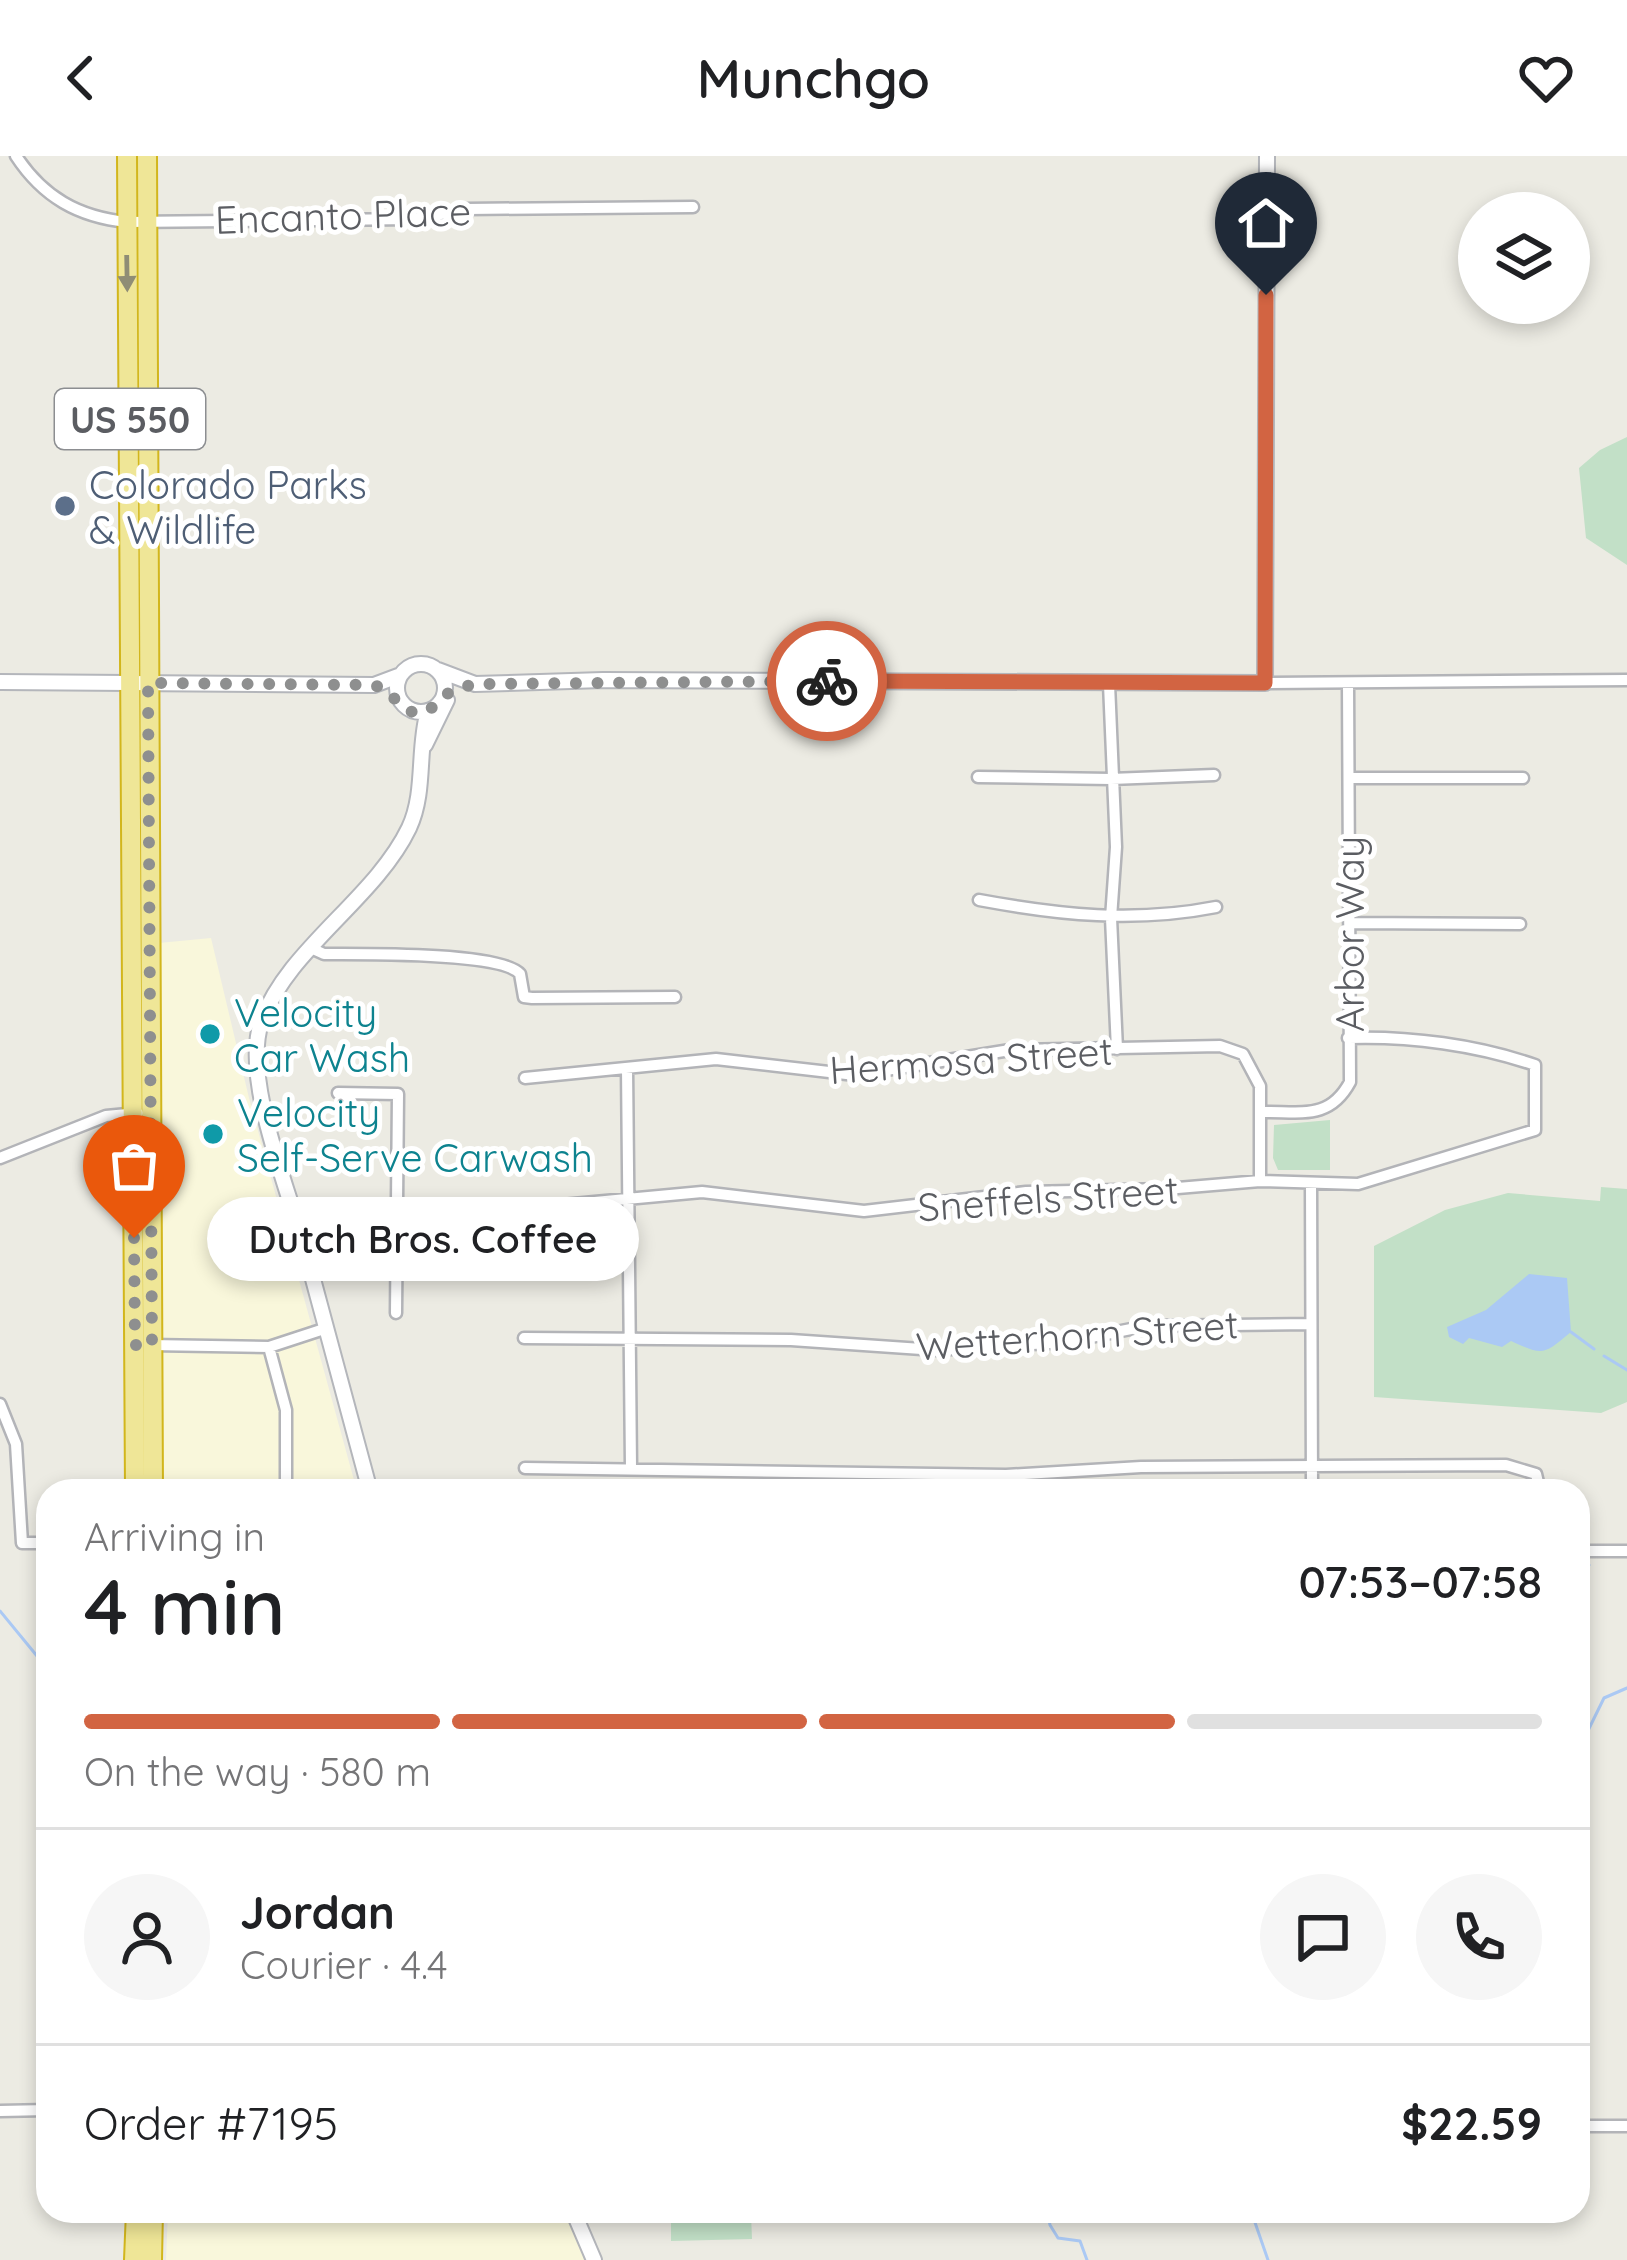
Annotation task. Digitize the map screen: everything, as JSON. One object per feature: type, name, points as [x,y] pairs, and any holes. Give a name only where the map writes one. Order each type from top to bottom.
[{"type":"highway","name":"US 550","points":[[127,156],[141,683]]},
{"type":"highway","name":"US 550","points":[[136,1479],[143,1345],[141,683],[147,156]]},
{"type":"highway","name":"US 550","points":[[143,1345],[152,1479]]},
{"type":"highway","points":[[134,2260],[136,2223]]},
{"type":"highway","points":[[152,2260],[153,2223]]},
{"type":"street","name":"Encanto Place","points":[[16,156],[40,187],[63,205],[127,222],[414,219],[467,208],[693,207]]},
{"type":"street","points":[[1265,683],[1267,156]]},
{"type":"street","points":[[0,682],[374,685],[412,665],[476,684]]},
{"type":"street","points":[[421,756],[449,693],[438,670]]},
{"type":"street","points":[[398,676],[398,697]]},
{"type":"street","points":[[420,711],[449,693],[476,684],[1627,680]]},
{"type":"street","name":"Arbor Way","points":[[1261,1112],[1324,1111],[1339,1102],[1349,1082],[1348,683]]},
{"type":"street","points":[[1109,684],[1117,1049]]},
{"type":"street","points":[[374,685],[420,711]]},
{"type":"street","points":[[367,1479],[261,1105],[256,1059],[259,1030],[287,976],[392,856],[410,826],[418,800],[420,711]]},
{"type":"street","points":[[978,777],[1214,775]]},
{"type":"street","points":[[1349,778],[1523,778]]},
{"type":"street","points":[[979,900],[1051,914],[1111,918],[1166,917],[1216,908]]},
{"type":"street","points":[[1350,923],[1520,924]]},
{"type":"street","points":[[313,949],[324,954],[456,956],[480,964],[506,964],[520,974],[524,997],[675,997]]},
{"type":"street","name":"Sneffels Street","points":[[301,1234],[399,1220],[721,1193],[864,1211],[1026,1192],[1260,1181],[1358,1184],[1535,1130],[1535,1065],[1396,1036],[1348,1038]]},
{"type":"street","name":"Hermosa Street","points":[[525,1078],[716,1059],[854,1075],[1010,1050],[1220,1046],[1243,1054],[1259,1085],[1261,1112]]},
{"type":"street","points":[[627,1068],[631,1467]]},
{"type":"street","points":[[338,1093],[398,1094],[396,1313]]},
{"type":"street","points":[[1260,1181],[1261,1112]]},
{"type":"street","points":[[0,1158],[106,1115],[142,1113]]},
{"type":"street","points":[[1311,1183],[1312,1479]]},
{"type":"street","name":"Wetterhorn Street","points":[[524,1338],[791,1340],[936,1350],[1066,1342],[1146,1326],[1311,1324]]},
{"type":"street","points":[[143,1345],[268,1347],[324,1329]]},
{"type":"street","points":[[268,1347],[286,1410],[286,1479]]},
{"type":"street","points":[[0,1404],[16,1444],[22,1543],[36,1544]]},
{"type":"street","points":[[525,1468],[1006,1475],[1141,1467],[1506,1465],[1536,1474],[1537,1479]]},
{"type":"street","points":[[1590,1552],[1627,1551]]},
{"type":"street","points":[[0,2111],[36,2110]]},
{"type":"street","points":[[1590,2126],[1627,2126]]},
{"type":"street","points":[[579,2223],[594,2260]]},
{"type":"street","points":[[584,2223],[584,2232]]},
{"type":"shaded area","points":[[211,938],[249,1098],[354,1479],[160,1479],[159,943]]},
{"type":"shaded area","points":[[168,2223],[573,2223],[584,2260],[166,2260]]},
{"type":"green space","points":[[1627,437],[1627,565],[1586,538],[1579,468],[1600,450]]},
{"type":"green space","points":[[1330,1120],[1330,1170],[1278,1170],[1273,1158],[1274,1125]]},
{"type":"green space","points":[[1601,1187],[1627,1189],[1627,1402],[1601,1413],[1374,1397],[1374,1246],[1445,1210],[1508,1193],[1600,1201]]},
{"type":"green space","points":[[671,2223],[751,2223],[752,2239],[671,2241]]},
{"type":"water","points":[[1529,1274],[1567,1278],[1571,1332],[1562,1340],[1537,1351],[1511,1341],[1502,1347],[1469,1338],[1463,1344],[1449,1337],[1447,1327],[1486,1310]]},
{"type":"waterway","points":[[1571,1332],[1594,1349]]},
{"type":"waterway","points":[[1604,1356],[1627,1370]]},
{"type":"waterway","points":[[0,1611],[36,1655]]},
{"type":"waterway","points":[[1590,1727],[1604,1698],[1627,1688]]},
{"type":"waterway","points":[[1050,2223],[1058,2238],[1080,2241],[1087,2260]]},
{"type":"waterway","points":[[1255,2223],[1268,2260]]},
{"type":"way so far","points":[[134,1238],[135,1345],[152,1345],[148,683],[374,685],[418,712],[433,709],[445,695],[476,684],[827,681]]},
{"type":"place","name":"Colorado Parks & Wildlife","points":[[65,506]]},
{"type":"place","name":"Velocity Car Wash","points":[[210,1034]]},
{"type":"place","name":"Velocity Self-Serve Carwash","points":[[213,1134]]},
{"type":"place","name":"Dutch Bros. Coffee","points":[[134,1238]]},
{"type":"route","points":[[827,681],[1265,683],[1266,295]]}]
